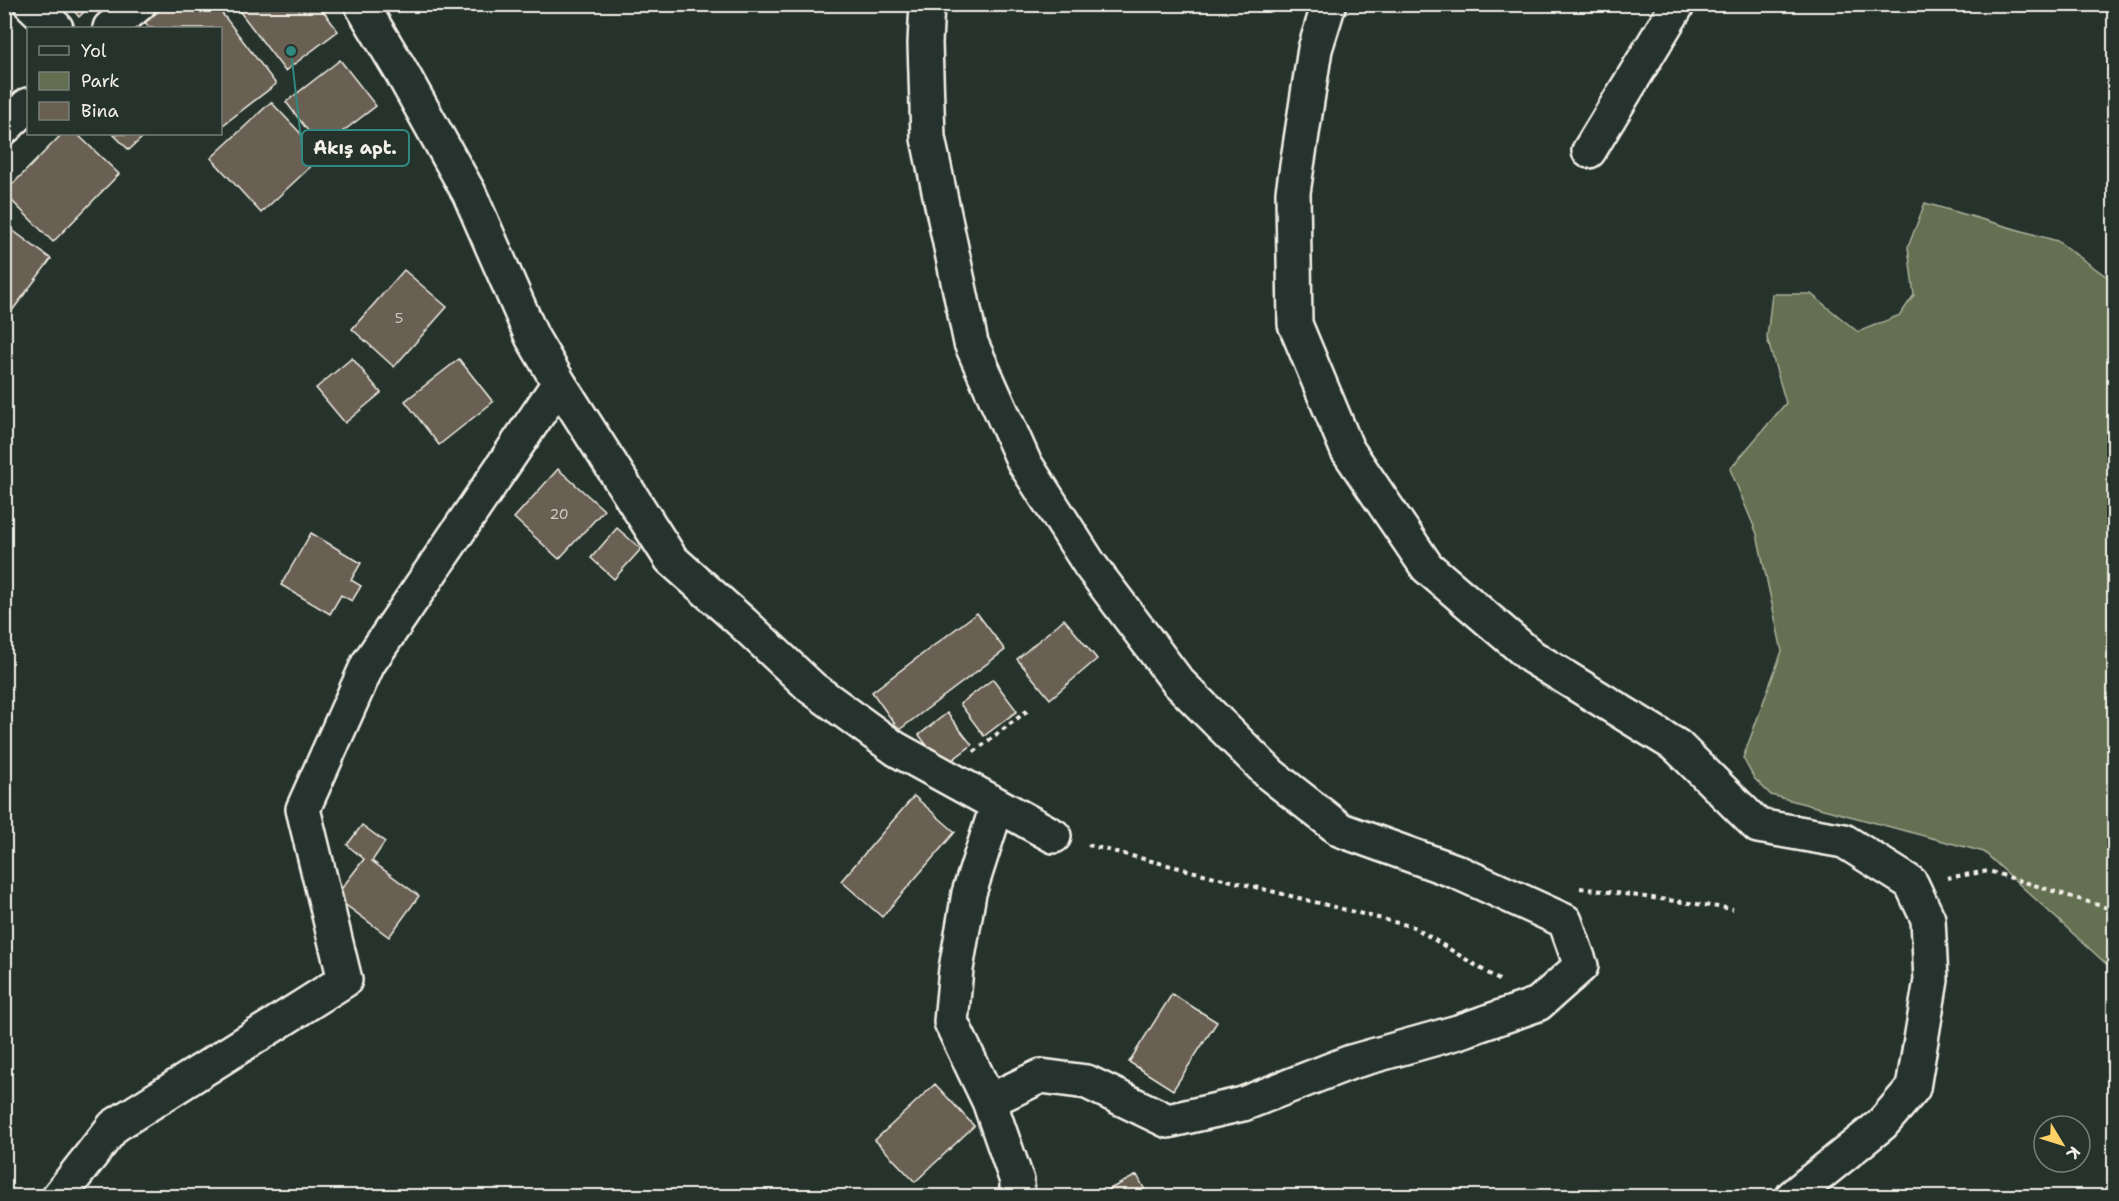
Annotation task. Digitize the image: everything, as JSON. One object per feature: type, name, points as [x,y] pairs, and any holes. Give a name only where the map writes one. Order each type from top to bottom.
[{"type":"street","points":[[31,4],[55,27]]},
{"type":"street","points":[[111,27],[139,4]]},
{"type":"street","points":[[361,4],[469,193],[532,337],[671,559],[812,688],[896,749],[1054,836]]},
{"type":"street","points":[[927,4],[925,43],[928,138],[971,343],[1024,462],[1090,565],[1178,682],[1270,775],[1341,830],[1455,871],[1565,921],[1581,966],[1538,1004],[1458,1032],[1351,1062],[1243,1104],[1168,1121],[1087,1082],[1041,1076],[989,1101]]},
{"type":"street","points":[[1329,4],[1315,49],[1293,192],[1295,324],[1347,449],[1426,567],[1532,657],[1677,746],[1758,826],[1844,841],[1911,884],[1928,919],[1931,980],[1913,1088],[1882,1124],[1793,1197]]},
{"type":"street","points":[[1589,151],[1678,4]]},
{"type":"street","points":[[4,129],[27,106]]},
{"type":"street","points":[[59,1197],[114,1126],[345,980],[303,809],[368,664],[559,383]]},
{"type":"street","points":[[997,806],[969,892],[956,969],[951,1022],[989,1101],[1017,1181],[1017,1197]]},
{"type":"path","points":[[943,776],[1028,710]]},
{"type":"path","points":[[1054,836],[1414,927],[1538,1004]]},
{"type":"path","points":[[1911,884],[1989,871],[2115,910]]},
{"type":"path","points":[[1571,887],[1734,909]]},
{"type":"green space","points":[[1925,203],[2057,241],[2114,282],[2114,971],[1984,852],[1771,795],[1754,778],[1743,758],[1782,651],[1757,534],[1730,469],[1786,403],[1767,338],[1772,294],[1811,294],[1858,332],[1900,315],[1914,295],[1908,247]]},
{"type":"building","points":[[68,4],[92,4],[79,17]]},
{"type":"building","points":[[168,4],[215,4],[276,84],[223,125],[222,27],[148,27],[145,22]]},
{"type":"building","points":[[234,4],[318,4],[338,31],[285,71]]},
{"type":"building","points":[[340,60],[376,106],[321,148],[286,102]]},
{"type":"building","points":[[271,102],[322,156],[261,213],[211,158]]},
{"type":"building","points":[[61,135],[78,135],[119,174],[53,242],[4,193]]},
{"type":"building","points":[[114,135],[145,135],[129,150]]},
{"type":"building","points":[[4,224],[51,259],[5,320],[4,319]]},
{"type":"building","points":[[404,270],[447,307],[394,367],[352,329]]},
{"type":"building","points":[[352,358],[381,393],[345,423],[316,388]]},
{"type":"building","points":[[459,359],[493,402],[439,445],[405,401]]},
{"type":"building","points":[[558,469],[604,510],[559,559],[514,518]]},
{"type":"building","points":[[617,528],[641,549],[614,579],[591,558]]},
{"type":"building","points":[[311,533],[361,563],[351,580],[361,586],[352,601],[341,595],[330,614],[281,585]]},
{"type":"building","points":[[977,613],[1005,650],[899,730],[872,692]]},
{"type":"building","points":[[1064,619],[1097,659],[1050,699],[1017,659]]},
{"type":"building","points":[[993,679],[1017,711],[984,736],[960,704]]},
{"type":"building","points":[[947,713],[972,745],[943,767],[919,735]]},
{"type":"building","points":[[914,796],[955,832],[882,917],[841,881]]},
{"type":"building","points":[[362,825],[385,842],[372,861],[419,896],[389,937],[335,897],[364,859],[347,845]]},
{"type":"building","points":[[1172,994],[1217,1022],[1173,1090],[1129,1062]]},
{"type":"building","points":[[935,1084],[974,1126],[915,1182],[875,1140]]},
{"type":"building","points":[[1137,1175],[1148,1196],[1096,1196]]},
{"type":"place","name":"Akış apt.","points":[[291,51]]}]
